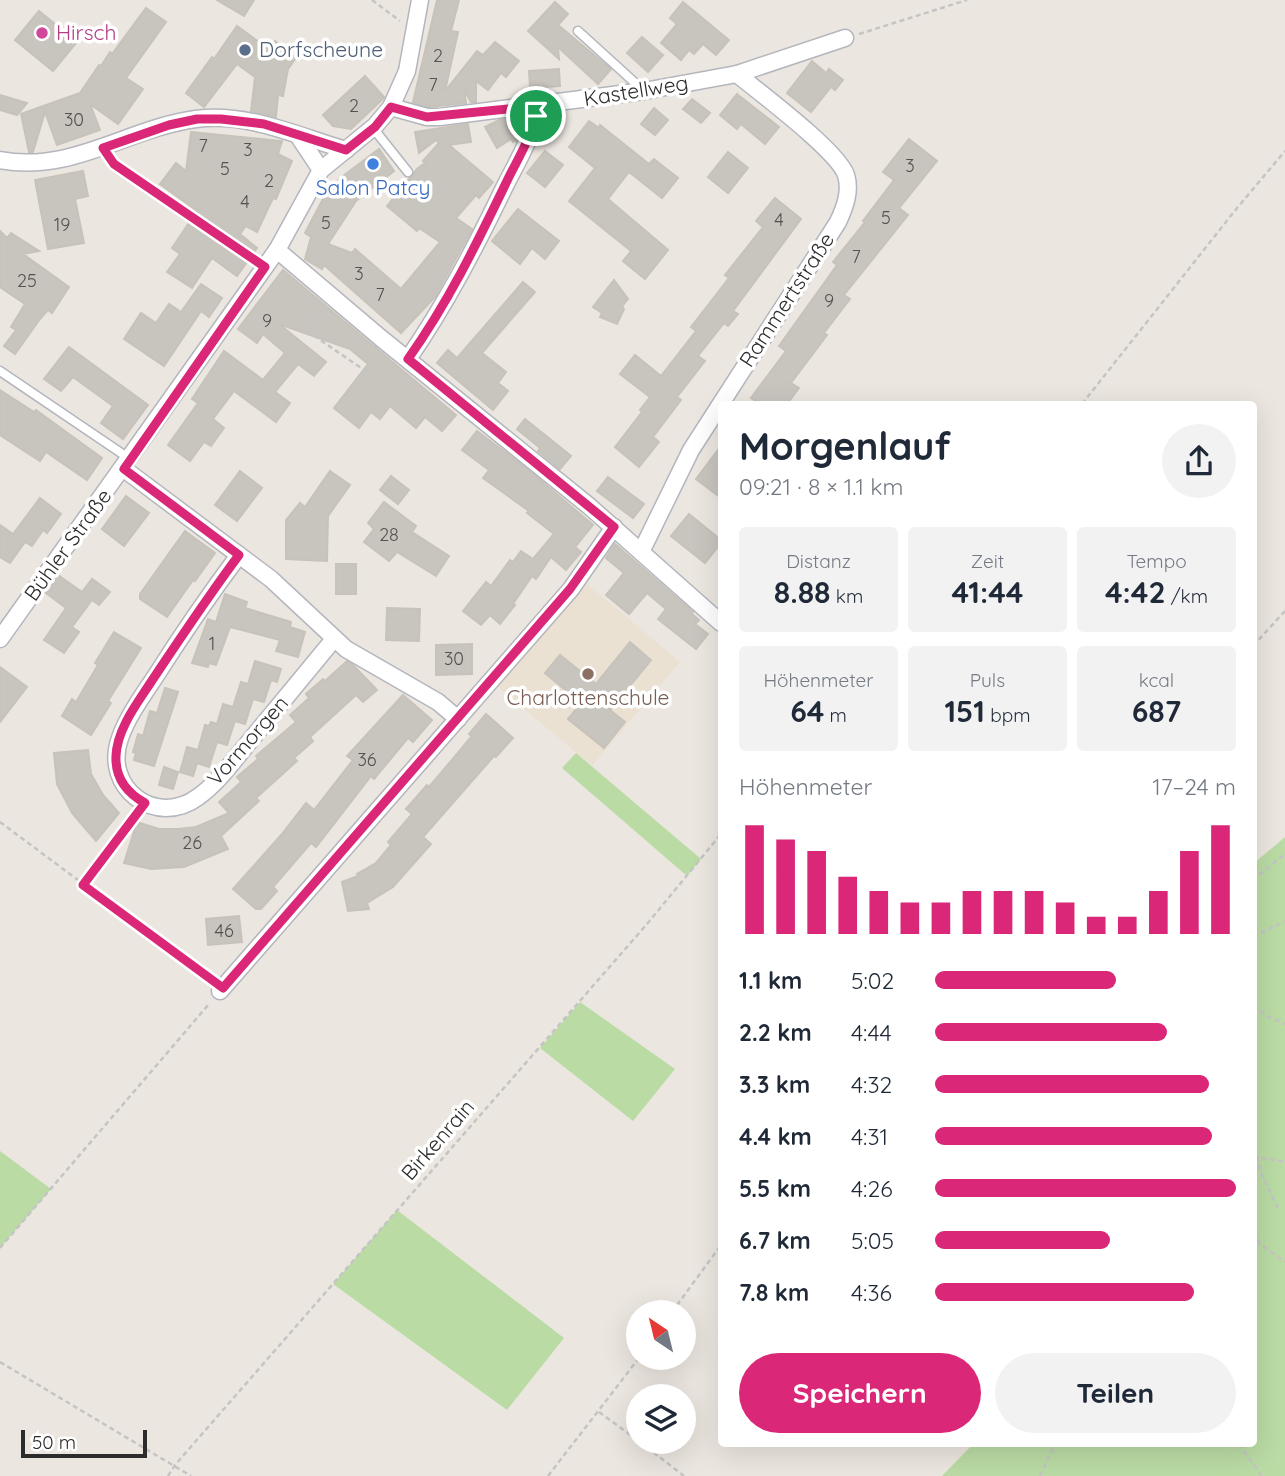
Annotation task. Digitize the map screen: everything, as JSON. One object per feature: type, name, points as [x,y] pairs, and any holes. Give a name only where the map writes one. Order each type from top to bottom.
[{"type":"street","points":[[299,137],[321,170],[373,128],[391,107],[407,71],[420,0]]},
{"type":"street","name":"Kastellweg","points":[[391,107],[427,117],[537,106],[644,91],[737,74],[845,38]]},
{"type":"street","name":"Rammertstraße","points":[[723,401],[838,222],[846,204],[847,177],[835,156],[737,74]]},
{"type":"street","points":[[408,359],[445,305],[468,262],[529,138],[537,106]]},
{"type":"street","points":[[0,160],[34,164],[62,161],[149,131],[197,119],[264,124],[346,150]]},
{"type":"street","name":"Bühler Straße","points":[[0,639],[277,250],[321,170]]},
{"type":"street","points":[[277,250],[614,527],[718,620]]},
{"type":"street","name":"Rammertstraße","points":[[641,552],[691,450],[718,408]]},
{"type":"street","points":[[127,464],[271,579],[334,639],[438,702],[458,719]]},
{"type":"street","points":[[222,990],[570,589],[614,527]]},
{"type":"street","points":[[145,803],[127,790],[121,780],[116,756],[119,740],[136,705],[239,555]]},
{"type":"street","name":"Vormorgen","points":[[145,803],[166,809],[179,808],[199,797],[225,771],[334,639]]},
{"type":"lane","points":[[578,31],[644,91]]},
{"type":"lane","points":[[373,128],[408,173]]},
{"type":"lane","points":[[0,371],[127,464]]},
{"type":"path","points":[[372,0],[416,32]]},
{"type":"path","points":[[845,38],[967,0]]},
{"type":"path","points":[[103,148],[114,164],[265,267]]},
{"type":"path","points":[[1084,401],[1237,208],[1285,152]]},
{"type":"path","points":[[333,297],[307,331],[370,374]]},
{"type":"path","points":[[1257,642],[1285,611]]},
{"type":"path","points":[[83,885],[145,803]]},
{"type":"path","points":[[0,822],[222,990],[0,1248]]},
{"type":"path","name":"Birkenrain","points":[[168,1476],[639,934],[718,838]]},
{"type":"path","points":[[1257,877],[1285,854]]},
{"type":"path","points":[[1257,935],[1285,921]]},
{"type":"path","points":[[1257,1009],[1285,1024]]},
{"type":"path","points":[[1257,1157],[1285,1163]]},
{"type":"path","points":[[1257,1162],[1278,1209]]},
{"type":"path","points":[[1257,1239],[1285,1262]]},
{"type":"path","points":[[681,1300],[718,1249]]},
{"type":"path","points":[[0,1362],[191,1476]]},
{"type":"path","points":[[548,1476],[630,1370]]},
{"type":"path","points":[[598,1412],[626,1432]]},
{"type":"path","points":[[1040,1476],[1054,1447]]},
{"type":"path","points":[[1241,1447],[1262,1476]]},
{"type":"path","points":[[655,1454],[684,1476]]},
{"type":"shaded area","name":"Charlottenschule","points":[[585,582],[680,662],[592,766],[497,686]]},
{"type":"green space","points":[[576,753],[701,859],[687,876],[562,768]]},
{"type":"green space","points":[[1285,837],[1285,1476],[942,1476],[970,1447],[1257,1447],[1257,861]]},
{"type":"green space","points":[[580,1002],[675,1069],[633,1121],[540,1048]]},
{"type":"green space","points":[[0,1151],[51,1189],[0,1248]]},
{"type":"green space","points":[[397,1210],[564,1338],[507,1410],[333,1284]]},
{"type":"building","points":[[217,0],[254,0],[244,16]]},
{"type":"building","points":[[437,0],[459,0],[451,31],[458,32],[445,91],[477,51],[483,55],[495,42],[519,61],[506,77],[501,73],[488,90],[476,81],[476,102],[471,102],[464,90],[466,103],[428,107],[413,102]]},
{"type":"building","points":[[555,2],[568,14],[558,25],[611,69],[598,84],[558,47],[559,59],[528,31]]},
{"type":"building","points":[[683,2],[729,40],[716,55],[703,44],[694,54],[689,50],[681,60],[661,43],[677,24],[670,18]]},
{"type":"building","points":[[146,8],[166,22],[126,78],[143,89],[118,124],[90,104],[100,130],[57,145],[45,112],[33,152],[29,152],[21,114],[80,93],[99,65],[101,66],[110,52],[112,54]]},
{"type":"building","points":[[39,11],[77,42],[53,71],[15,40]]},
{"type":"building","points":[[237,26],[270,50],[275,41],[296,58],[288,69],[283,96],[278,95],[276,117],[251,111],[255,77],[237,64],[204,107],[186,93]]},
{"type":"building","points":[[642,37],[663,55],[648,72],[627,53]]},
{"type":"building","points":[[812,61],[826,73],[829,69],[843,80],[835,90],[831,87],[811,112],[787,93]]},
{"type":"building","points":[[559,69],[560,86],[530,88],[529,71]]},
{"type":"building","points":[[365,76],[383,99],[351,129],[333,126],[323,115]]},
{"type":"building","points":[[737,94],[779,127],[765,144],[741,124],[737,129],[720,115]]},
{"type":"building","points":[[0,95],[27,103],[17,115],[0,110]]},
{"type":"building","points":[[692,99],[710,113],[701,123],[683,109]]},
{"type":"building","points":[[654,108],[668,120],[655,135],[641,124]]},
{"type":"building","points":[[523,117],[516,141],[511,139],[497,148],[485,127],[499,120]]},
{"type":"building","points":[[589,121],[599,128],[600,125],[649,164],[654,159],[678,178],[662,198],[629,172],[608,199],[668,250],[645,279],[623,261],[631,251],[569,201],[595,168],[569,147]]},
{"type":"building","points":[[468,124],[471,142],[449,145],[493,182],[479,198],[476,195],[456,218],[472,229],[435,297],[401,333],[324,265],[322,269],[305,259],[311,237],[305,233],[324,197],[339,179],[379,149],[394,171],[356,201],[328,244],[352,253],[355,249],[401,289],[440,242],[419,228],[417,231],[387,206],[439,143],[436,140],[419,153],[415,132]]},
{"type":"building","points":[[191,132],[282,141],[278,154],[292,161],[276,199],[273,198],[257,232],[246,226],[240,234],[257,248],[237,276],[212,258],[192,288],[167,272],[180,254],[172,248],[197,211],[160,184],[176,163],[186,171]]},
{"type":"building","points":[[909,139],[937,161],[899,208],[908,215],[844,295],[850,299],[791,383],[799,388],[789,401],[756,401],[751,398],[786,351],[779,346],[837,265],[833,262],[894,180],[883,172]]},
{"type":"building","points":[[545,151],[563,165],[545,187],[527,173]]},
{"type":"building","points":[[728,152],[748,168],[728,193],[708,177]]},
{"type":"building","points":[[83,171],[88,196],[75,199],[84,243],[48,249],[35,180]]},
{"type":"building","points":[[775,198],[801,219],[733,311],[738,314],[728,326],[724,323],[698,356],[705,361],[677,397],[681,400],[653,437],[659,442],[639,467],[615,447],[650,397],[620,374],[635,355],[661,376],[696,331],[691,327],[729,278],[725,275],[763,227],[756,221]]},
{"type":"building","points":[[518,209],[559,241],[545,259],[532,248],[520,264],[492,241]]},
{"type":"building","points":[[0,231],[7,238],[11,233],[39,251],[23,254],[69,287],[52,313],[48,310],[15,354],[4,346],[16,330],[11,327],[25,304],[0,287]]},
{"type":"building","points":[[283,270],[456,415],[442,431],[425,417],[416,428],[390,406],[380,419],[371,412],[359,428],[334,408],[368,364],[350,349],[279,324],[326,362],[314,376],[298,364],[275,392],[290,403],[276,422],[234,391],[213,419],[224,428],[211,446],[204,442],[190,461],[168,445],[198,403],[192,399],[224,351],[263,380],[285,353],[263,334],[257,343],[238,329]]},
{"type":"building","points":[[614,280],[628,299],[622,306],[624,309],[617,324],[600,317],[602,313],[593,307]]},
{"type":"building","points":[[523,282],[535,292],[482,353],[506,372],[498,383],[508,391],[493,410],[437,363],[448,350],[457,358]]},
{"type":"building","points":[[201,284],[222,298],[209,317],[201,311],[164,366],[124,339],[141,313],[156,323],[169,304],[181,312]]},
{"type":"building","points":[[69,347],[148,405],[123,439],[101,423],[113,406],[73,377],[61,391],[44,379]]},
{"type":"building","points":[[0,390],[34,412],[36,410],[102,458],[87,480],[46,452],[40,461],[0,435]]},
{"type":"building","points":[[525,419],[571,456],[560,469],[517,429]]},
{"type":"building","points":[[477,431],[525,467],[593,525],[575,547],[581,552],[566,570],[551,557],[536,579],[532,576],[500,624],[490,615],[481,625],[463,611],[486,582],[491,586],[510,560],[513,562],[521,551],[533,559],[554,534],[527,513],[529,511],[483,478],[489,470],[462,450]]},
{"type":"building","points":[[718,450],[718,496],[696,479]]},
{"type":"building","points":[[240,471],[262,488],[237,521],[215,505]]},
{"type":"building","points":[[330,471],[350,485],[328,516],[327,561],[286,559],[286,520],[300,503],[305,507]]},
{"type":"building","points":[[391,476],[409,490],[398,504],[380,490]]},
{"type":"building","points":[[608,477],[644,504],[633,518],[597,491]]},
{"type":"building","points":[[126,496],[149,513],[124,546],[102,529]]},
{"type":"building","points":[[40,498],[61,514],[47,533],[43,530],[32,546],[25,542],[10,563],[0,557],[0,525],[13,534]]},
{"type":"building","points":[[384,502],[416,526],[412,532],[449,556],[436,576],[397,552],[389,561],[364,542],[374,529],[368,523]]},
{"type":"building","points":[[689,514],[718,538],[718,547],[705,563],[671,536]]},
{"type":"building","points":[[185,531],[215,553],[167,617],[140,599],[140,594]]},
{"type":"building","points":[[615,544],[693,612],[699,620],[695,624],[708,634],[696,649],[658,619],[666,609],[647,593],[629,614],[606,595],[624,573],[606,558]]},
{"type":"building","points":[[336,564],[356,564],[356,594],[336,594]]},
{"type":"building","points":[[58,575],[82,592],[92,579],[110,592],[99,605],[92,600],[72,627],[79,632],[64,653],[44,640],[66,608],[46,593]]},
{"type":"building","points":[[225,594],[247,602],[245,608],[291,622],[290,627],[305,632],[298,657],[276,651],[280,640],[230,627],[216,665],[209,663],[208,667],[192,663],[208,619],[216,622]]},
{"type":"building","points":[[387,608],[420,609],[419,641],[386,640]]},
{"type":"building","points":[[114,632],[141,648],[108,701],[111,703],[91,735],[62,716],[72,699],[76,702]]},
{"type":"building","points":[[630,642],[651,660],[610,710],[625,722],[604,748],[568,719],[581,703],[545,673],[560,655],[596,684]]},
{"type":"building","points":[[472,644],[472,674],[436,675],[436,645]]},
{"type":"building","points":[[255,661],[281,669],[277,682],[271,680],[264,702],[253,699],[245,724],[235,721],[227,745],[217,742],[209,767],[197,763],[193,776],[180,772],[187,747],[198,750],[205,725],[209,726],[211,722],[217,724],[223,704],[233,707],[241,682],[248,684]]},
{"type":"building","points":[[347,661],[377,690],[363,702],[356,695],[310,737],[313,741],[294,758],[297,761],[256,798],[259,801],[221,836],[228,849],[184,867],[151,869],[124,863],[137,822],[159,829],[178,829],[196,827],[229,813],[219,802],[241,782],[237,777],[258,759],[256,756],[296,722],[290,715],[309,698],[306,694]]},
{"type":"building","points":[[0,667],[27,687],[0,722]]},
{"type":"building","points":[[165,688],[178,692],[154,766],[134,760],[136,753],[133,752],[138,734],[143,736],[150,711],[157,713]]},
{"type":"building","points":[[403,695],[432,720],[413,742],[408,738],[374,779],[371,776],[316,847],[311,843],[273,887],[277,891],[261,909],[256,909],[233,889],[306,803],[314,810],[353,760],[347,756]]},
{"type":"building","points":[[486,714],[513,738],[423,837],[431,844],[393,887],[367,903],[369,909],[348,911],[342,882],[358,876],[357,874],[376,863],[391,845],[388,842],[412,814],[406,809],[427,785],[429,787],[472,736],[469,734]]},
{"type":"building","points":[[88,750],[91,774],[103,795],[119,813],[96,841],[72,813],[57,784],[54,753]]},
{"type":"building","points":[[164,767],[178,772],[173,789],[159,785]]},
{"type":"building","points":[[239,916],[242,942],[208,945],[206,919]]},
{"type":"place","name":"Hirsch","points":[[42,33]]},
{"type":"place","name":"Dorfscheune","points":[[245,50]]},
{"type":"place","name":"Salon Patcy","points":[[373,164]]},
{"type":"place","name":"Charlottenschule","points":[[588,674]]},
{"type":"route","points":[[537,106],[536,116],[529,138],[458,282],[408,359],[614,527],[570,589],[223,988],[83,885],[145,803],[127,790],[117,770],[119,740],[126,724],[169,655],[239,555],[124,469],[265,267],[114,164],[103,148],[128,137],[197,119],[264,124],[346,150],[375,127],[391,107],[427,117],[440,117],[537,106]]}]
